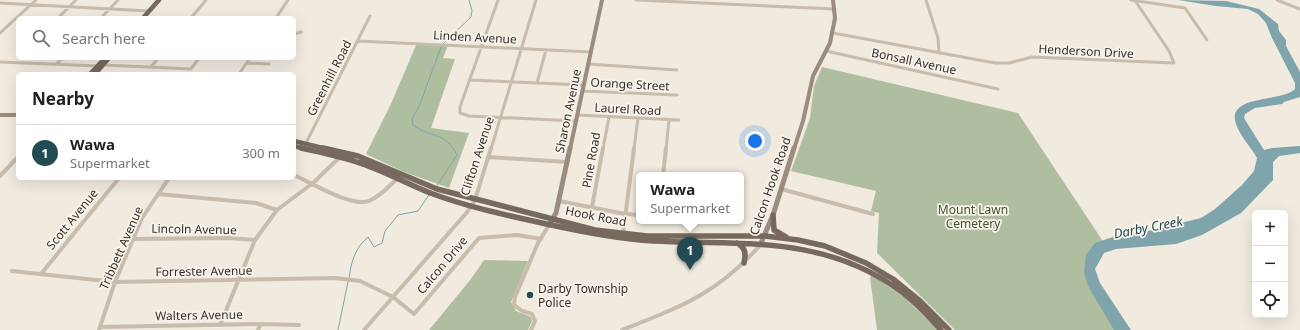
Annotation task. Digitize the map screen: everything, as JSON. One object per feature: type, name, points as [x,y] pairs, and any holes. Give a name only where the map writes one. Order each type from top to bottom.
[{"type":"main road","points":[[145,16],[159,0]]},
{"type":"main road","points":[[92,72],[103,60]]},
{"type":"main road","points":[[97,72],[107,60]]},
{"type":"main road","name":"Hook Road","points":[[296,142],[304,146],[372,167],[472,205],[581,232],[633,240],[761,243],[785,245],[819,251],[858,266],[901,291],[941,330]]},
{"type":"main road","name":"Hook Road","points":[[296,146],[304,146],[358,156],[433,191],[595,230],[623,234],[658,236],[765,236],[798,240],[825,246],[845,253],[886,273],[911,292],[949,330]]},
{"type":"main road","points":[[772,215],[773,226],[777,232],[798,240]]},
{"type":"main road","points":[[736,242],[745,250],[746,256],[744,263]]},
{"type":"street","points":[[18,16],[36,0]]},
{"type":"street","points":[[60,16],[76,0]]},
{"type":"street","points":[[103,16],[118,0]]},
{"type":"street","points":[[193,16],[206,0]]},
{"type":"street","points":[[277,16],[288,0]]},
{"type":"street","points":[[498,0],[460,107],[460,113],[469,116],[576,121]]},
{"type":"street","name":"Clifton Avenue","points":[[364,330],[393,298],[475,200],[536,0]]},
{"type":"street","name":"Sharon Avenue","points":[[550,225],[559,201],[602,0]]},
{"type":"street","points":[[636,0],[835,9]]},
{"type":"street","points":[[756,0],[756,5]]},
{"type":"street","name":"Calcon Hook Road","points":[[622,330],[704,294],[726,279],[744,263],[761,243],[765,236],[804,121],[813,76],[826,51],[833,33],[835,9],[833,0]]},
{"type":"street","points":[[926,0],[939,44],[939,53]]},
{"type":"street","points":[[1131,0],[1136,2],[1185,8],[1207,40]]},
{"type":"street","points":[[1277,0],[1300,9]]},
{"type":"street","name":"Henderson Drive","points":[[833,33],[995,63],[1008,63],[1032,57],[1174,63],[1169,51],[1136,2]]},
{"type":"street","points":[[0,3],[149,11]]},
{"type":"street","name":"Greenhill Road","points":[[304,146],[370,16]]},
{"type":"street","points":[[0,33],[16,18]]},
{"type":"street","points":[[296,33],[301,32]]},
{"type":"street","name":"Linden Avenue","points":[[358,41],[590,52]]},
{"type":"street","points":[[537,83],[546,50]]},
{"type":"street","name":"Bonsall Avenue","points":[[826,51],[998,89]]},
{"type":"street","points":[[13,62],[16,59]]},
{"type":"street","points":[[56,64],[60,60]]},
{"type":"street","points":[[150,67],[156,60]]},
{"type":"street","points":[[103,65],[192,69],[198,60]]},
{"type":"street","points":[[241,72],[249,60]]},
{"type":"street","points":[[0,62],[98,66]]},
{"type":"street","points":[[247,63],[269,64]]},
{"type":"street","points":[[588,64],[677,70]]},
{"type":"street","name":"Orange Street","points":[[470,80],[583,85]]},
{"type":"street","name":"Orange Street","points":[[582,91],[677,95]]},
{"type":"street","points":[[0,115],[16,116]]},
{"type":"street","name":"Laurel Road","points":[[577,115],[679,120]]},
{"type":"street","name":"Pine Road","points":[[592,207],[609,117]]},
{"type":"street","points":[[623,234],[638,118]]},
{"type":"street","points":[[663,172],[669,120]]},
{"type":"street","points":[[220,325],[255,240],[277,210],[313,183],[340,156]]},
{"type":"street","points":[[488,157],[567,162]]},
{"type":"street","points":[[0,176],[16,159]]},
{"type":"street","points":[[296,176],[347,200],[360,202],[368,201],[380,195],[398,178]]},
{"type":"street","name":"Scott Avenue","points":[[41,274],[117,180]]},
{"type":"street","name":"Tribbett Avenue","points":[[99,329],[115,282],[142,218],[168,180]]},
{"type":"street","points":[[781,189],[873,214]]},
{"type":"street","points":[[158,194],[256,203],[277,210]]},
{"type":"street","points":[[559,201],[636,215]]},
{"type":"street","points":[[531,330],[535,321],[532,314],[522,311],[514,306],[515,297],[540,239],[550,225]]},
{"type":"street","name":"Calcon Drive","points":[[393,298],[414,314],[478,238],[511,234],[527,235],[540,239]]},
{"type":"street","name":"Lincoln Avenue","points":[[133,239],[229,238],[255,240]]},
{"type":"street","name":"Forrester Avenue","points":[[12,272],[115,282],[237,281],[335,278],[360,281],[393,298]]},
{"type":"street","points":[[258,330],[261,324]]},
{"type":"street","name":"Walters Avenue","points":[[99,329],[261,324],[299,325]]},
{"type":"green space","points":[[417,43],[448,45],[443,58],[455,59],[431,128],[469,133],[449,188],[404,172],[366,154],[390,106]]},
{"type":"green space","name":"Mount Lawn Cemetery","points":[[822,67],[1018,113],[1106,246],[1090,271],[1123,330],[955,330],[877,253],[879,213],[871,211],[876,191],[791,171],[810,118],[814,86]]},
{"type":"green space","points":[[484,260],[528,261],[511,302],[516,311],[531,317],[532,321],[528,330],[429,330],[471,279]]},
{"type":"green space","points":[[872,275],[905,298],[938,330],[877,330],[870,278]]},
{"type":"water","points":[[1178,0],[1226,1],[1259,9],[1278,24],[1279,31],[1286,40],[1286,46],[1300,72],[1300,97],[1282,104],[1255,108],[1245,114],[1244,118],[1264,150],[1300,146],[1300,153],[1279,156],[1273,162],[1273,180],[1241,213],[1202,235],[1176,244],[1116,249],[1104,253],[1095,269],[1100,283],[1131,330],[1114,330],[1088,286],[1084,273],[1086,255],[1095,243],[1116,236],[1153,230],[1201,218],[1215,209],[1242,185],[1254,171],[1257,158],[1240,133],[1236,124],[1235,114],[1239,108],[1246,103],[1278,96],[1295,89],[1295,83],[1266,23],[1258,14],[1248,9]]},
{"type":"waterway","points":[[443,44],[471,17],[472,11],[469,0]]},
{"type":"waterway","points":[[436,187],[457,155],[448,142],[413,125],[412,119],[420,104],[441,47]]},
{"type":"waterway","points":[[349,279],[354,256],[364,241],[368,237],[374,247],[382,243],[385,231],[398,215],[418,211],[429,195]]},
{"type":"waterway","points":[[338,330],[348,282]]},
{"type":"place","name":"Wawa","points":[[690,270]]},
{"type":"place","name":"Darby Township Police","points":[[530,295]]},
{"type":"water label","name":"Darby Creek","points":[[1148,227]]}]
